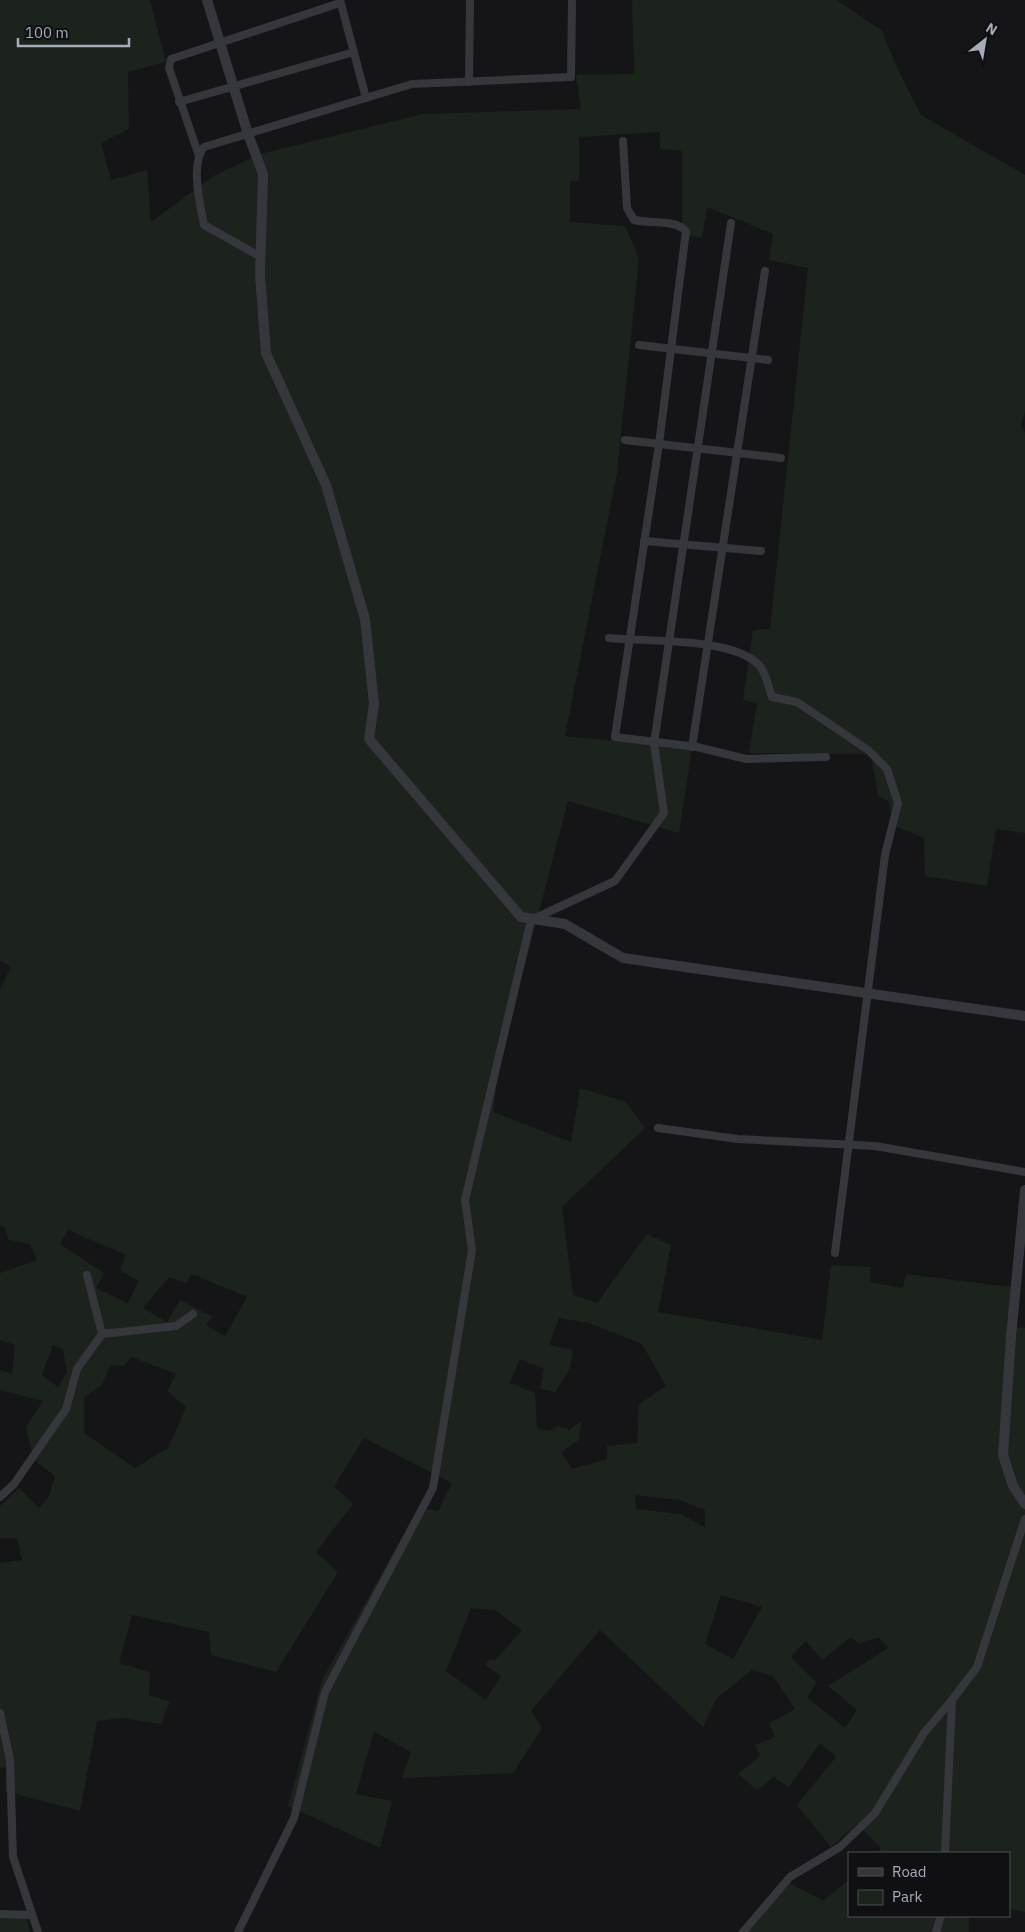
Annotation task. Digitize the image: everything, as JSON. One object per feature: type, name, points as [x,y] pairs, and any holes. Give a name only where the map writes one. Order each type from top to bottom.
[{"type":"street","points":[[207,0],[248,134],[264,174],[261,257],[266,352],[326,485],[365,619],[374,704],[368,739],[521,918],[565,924],[623,958],[1025,1016]]},
{"type":"street","points":[[469,82],[470,0]]},
{"type":"street","points":[[198,153],[204,147],[412,84],[571,77],[572,0]]},
{"type":"street","points":[[261,257],[204,225],[197,182],[198,153],[179,102],[169,68],[171,59],[340,1],[366,98]]},
{"type":"street","points":[[179,102],[354,52]]},
{"type":"street","points":[[624,141],[627,208],[634,220],[673,224],[681,226],[686,231],[659,444],[615,737],[692,747],[746,758],[826,757]]},
{"type":"street","points":[[531,920],[615,881],[664,813],[654,743],[731,223]]},
{"type":"street","points":[[692,747],[738,453],[764,271]]},
{"type":"street","points":[[638,345],[768,360]]},
{"type":"street","points":[[625,440],[782,458]]},
{"type":"street","points":[[644,541],[761,551]]},
{"type":"street","points":[[609,638],[669,640],[737,651],[760,666],[772,697],[797,702],[868,750],[887,769],[898,803],[885,855],[835,1253]]},
{"type":"street","points":[[238,1932],[294,1818],[325,1692],[433,1488],[472,1250],[465,1200],[531,920]]},
{"type":"street","points":[[658,1128],[738,1139],[875,1146],[1025,1172]]},
{"type":"street","points":[[1025,1190],[1010,1337],[1004,1455],[1013,1486],[1025,1504]]},
{"type":"street","points":[[87,1275],[102,1334]]},
{"type":"street","points":[[0,1497],[14,1484],[66,1409],[77,1369],[102,1334],[176,1326],[193,1314]]},
{"type":"street","points":[[743,1932],[790,1876],[840,1847],[875,1812],[924,1732],[977,1667],[1025,1519]]},
{"type":"street","points":[[945,1852],[952,1700]]},
{"type":"street","points":[[0,1713],[10,1760],[13,1857],[38,1932]]},
{"type":"street","points":[[0,1914],[32,1915]]},
{"type":"street","points":[[936,1932],[941,1917]]},
{"type":"green space","points":[[0,0],[150,0],[166,62],[128,72],[129,129],[101,143],[111,180],[147,170],[151,222],[215,175],[260,154],[423,114],[581,109],[576,75],[634,74],[632,0],[837,0],[882,31],[901,76],[921,115],[1025,175],[1025,412],[1021,425],[1025,433],[1025,833],[996,829],[987,886],[925,876],[924,838],[892,825],[889,801],[878,796],[871,754],[749,753],[757,703],[743,700],[753,630],[770,629],[808,268],[769,260],[773,234],[707,207],[702,238],[682,234],[682,151],[660,149],[660,132],[579,137],[579,181],[570,181],[570,222],[625,226],[639,259],[617,473],[565,736],[692,749],[679,833],[568,801],[499,1064],[493,1112],[571,1142],[580,1088],[626,1102],[645,1128],[562,1207],[573,1295],[597,1303],[647,1234],[671,1245],[658,1312],[822,1340],[831,1265],[871,1267],[870,1282],[903,1288],[906,1274],[1018,1288],[1013,1327],[1025,1328],[1025,1912],[1010,1909],[1010,1852],[879,1852],[881,1848],[857,1824],[831,1847],[797,1805],[836,1757],[820,1743],[789,1787],[774,1777],[757,1790],[738,1774],[760,1756],[755,1745],[775,1737],[769,1723],[795,1709],[773,1676],[752,1670],[716,1699],[703,1727],[600,1630],[531,1711],[542,1728],[513,1773],[402,1778],[411,1752],[374,1732],[356,1794],[392,1801],[380,1848],[288,1806],[322,1680],[419,1507],[438,1511],[452,1483],[364,1438],[334,1486],[353,1504],[316,1552],[338,1572],[276,1672],[211,1655],[209,1632],[132,1615],[119,1663],[150,1672],[149,1695],[170,1702],[161,1724],[121,1718],[97,1721],[80,1811],[5,1791],[6,1767],[0,1768],[0,1563],[22,1560],[17,1538],[0,1538],[0,1506],[19,1488],[39,1508],[49,1496],[55,1476],[33,1459],[26,1427],[43,1401],[0,1390],[0,1370],[12,1374],[15,1345],[0,1340],[0,1273],[37,1260],[30,1244],[9,1240],[4,1227],[0,1226],[0,989],[11,967],[0,961]],"holes":[[[68,1230],[126,1255],[120,1270],[138,1281],[128,1303],[96,1288],[104,1273],[60,1244]],[[192,1274],[247,1297],[225,1336],[206,1325],[213,1317],[180,1300],[167,1322],[143,1308],[169,1277],[186,1283]],[[559,1318],[589,1323],[642,1344],[666,1386],[639,1404],[637,1443],[607,1446],[607,1459],[572,1469],[561,1452],[579,1440],[581,1421],[569,1430],[559,1426],[548,1431],[537,1428],[535,1393],[510,1383],[520,1359],[544,1369],[540,1388],[555,1392],[570,1369],[573,1350],[549,1345]],[[53,1345],[63,1349],[67,1372],[58,1387],[42,1375]],[[132,1357],[176,1374],[167,1391],[186,1407],[168,1448],[135,1468],[84,1433],[84,1397],[101,1386],[111,1365],[124,1366]],[[635,1495],[680,1500],[705,1510],[705,1527],[680,1514],[636,1509]],[[721,1595],[762,1607],[733,1659],[705,1644]],[[471,1608],[495,1610],[522,1630],[495,1660],[490,1659],[485,1665],[501,1676],[486,1700],[446,1671]],[[851,1637],[859,1644],[879,1637],[888,1648],[828,1686],[857,1710],[845,1728],[807,1697],[817,1683],[791,1657],[806,1641],[822,1660]]]},
{"type":"green space","points":[[848,1881],[848,1917],[969,1917],[969,1932],[748,1932],[790,1883],[823,1901]]},
{"type":"green space","points":[[0,1911],[27,1917],[30,1932],[0,1932]]}]
